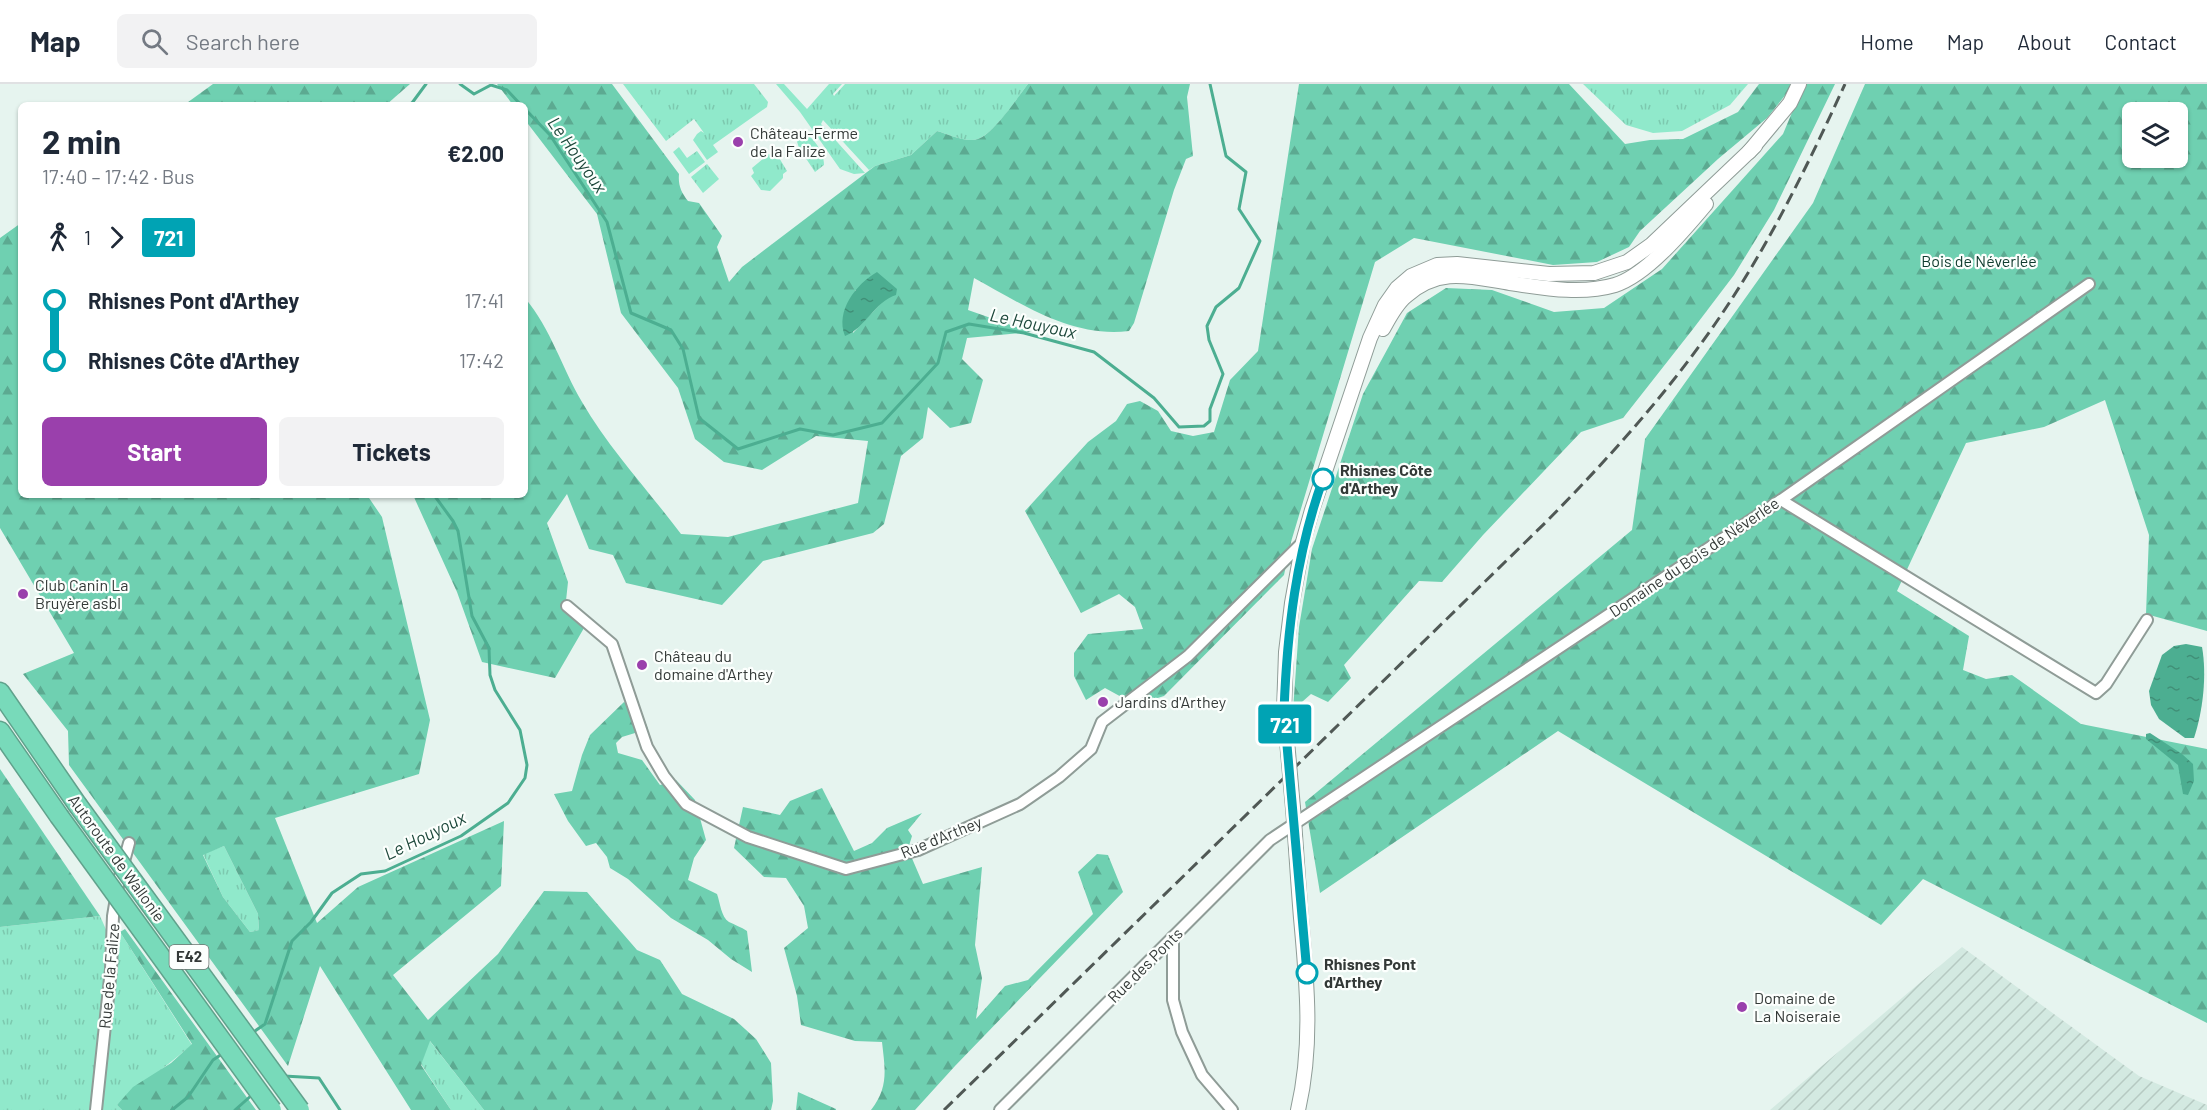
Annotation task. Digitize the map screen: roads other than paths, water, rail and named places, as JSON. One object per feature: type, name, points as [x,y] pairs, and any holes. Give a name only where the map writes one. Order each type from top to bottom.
[{"type":"highway","name":"Autoroute de Wallonie","points":[[0,692],[77,804],[300,1110]]},
{"type":"highway","name":"Autoroute de Wallonie","points":[[0,731],[272,1110]]},
{"type":"main road","points":[[1298,1110],[1304,1084],[1309,1035],[1308,979],[1284,711],[1286,652],[1303,542],[1312,510],[1370,338],[1385,305],[1397,288],[1412,276],[1437,265],[1457,264],[1549,274],[1594,273],[1627,262],[1659,238],[1755,146],[1790,103],[1799,84]]},
{"type":"street","name":"Domaine du Bois de Néverlée","points":[[1294,824],[1781,500],[2090,284]]},
{"type":"street","points":[[1781,500],[2096,693],[2106,684],[2147,620]]},
{"type":"street","name":"Rue d'Arthey","points":[[567,606],[612,644],[647,747],[664,776],[686,804],[748,837],[846,869],[918,850],[1020,804],[1059,777],[1091,749],[1102,722],[1188,656],[1303,542]]},
{"type":"street","name":"Rue des Ponts","points":[[1000,1110],[1270,840],[1294,824]]},
{"type":"street","name":"Rue de la Falize","points":[[96,1110],[111,969],[113,916],[118,880],[129,843]]},
{"type":"street","points":[[1173,937],[1173,1000],[1182,1032],[1202,1076],[1233,1110]]},
{"type":"water","points":[[877,272],[897,289],[896,295],[888,298],[859,327],[845,336],[843,317],[849,299],[869,277]]},
{"type":"water","points":[[2186,644],[2202,647],[2204,669],[2200,716],[2194,738],[2185,738],[2159,719],[2151,705],[2149,691],[2162,655],[2174,646]]},
{"type":"water","points":[[2150,733],[2193,764],[2194,781],[2188,795],[2183,794],[2178,765],[2146,739],[2146,734]]},
{"type":"waterway","name":"Le Houyoux","points":[[413,102],[426,84]]},
{"type":"waterway","name":"Le Houyoux","points":[[460,84],[474,94],[491,85],[507,90],[518,102]]},
{"type":"waterway","name":"Le Houyoux","points":[[528,112],[550,135],[607,222],[631,313],[671,330],[683,349],[699,418],[738,449],[800,429],[833,435],[882,423],[938,363],[946,332],[969,324],[1024,333],[1094,352],[1154,398],[1179,427],[1204,426],[1210,421],[1210,409],[1223,374],[1209,340],[1207,326],[1216,307],[1239,288],[1260,241],[1239,209],[1246,172],[1226,156],[1210,84]]},
{"type":"waterway","name":"Le Houyoux","points":[[252,1033],[265,1024],[292,941],[311,922],[332,893],[361,874],[385,871],[461,836],[508,803],[525,778],[527,765],[520,730],[495,690],[490,675],[489,648],[472,616],[458,531],[436,498]]},
{"type":"waterway","name":"Le Houyoux","points":[[172,1110],[188,1097],[213,1060],[222,1054]]},
{"type":"waterway","points":[[284,1076],[319,1078],[340,1110]]},
{"type":"waterway","points":[[235,1110],[253,1094]]},
{"type":"railway","points":[[944,1110],[1546,522],[1635,427],[1696,351],[1752,267],[1801,177],[1845,84]]},
{"type":"place","name":"Château-Ferme de la Falize","points":[[738,142]]},
{"type":"place","name":"Rhisnes Côte d'Arthey","points":[[1323,479]]},
{"type":"place","name":"Club Canin La Bruyère asbl","points":[[23,594]]},
{"type":"place","name":"Château du domaine d'Arthey","points":[[642,665]]},
{"type":"place","name":"Jardins d'Arthey","points":[[1103,702]]},
{"type":"place","name":"Rhisnes Pont d'Arthey","points":[[1307,973]]},
{"type":"place","name":"Domaine de La Noiseraie","points":[[1742,1007]]},
{"type":"park label","name":"Bois de Néverlée","points":[[1979,261]]}]
